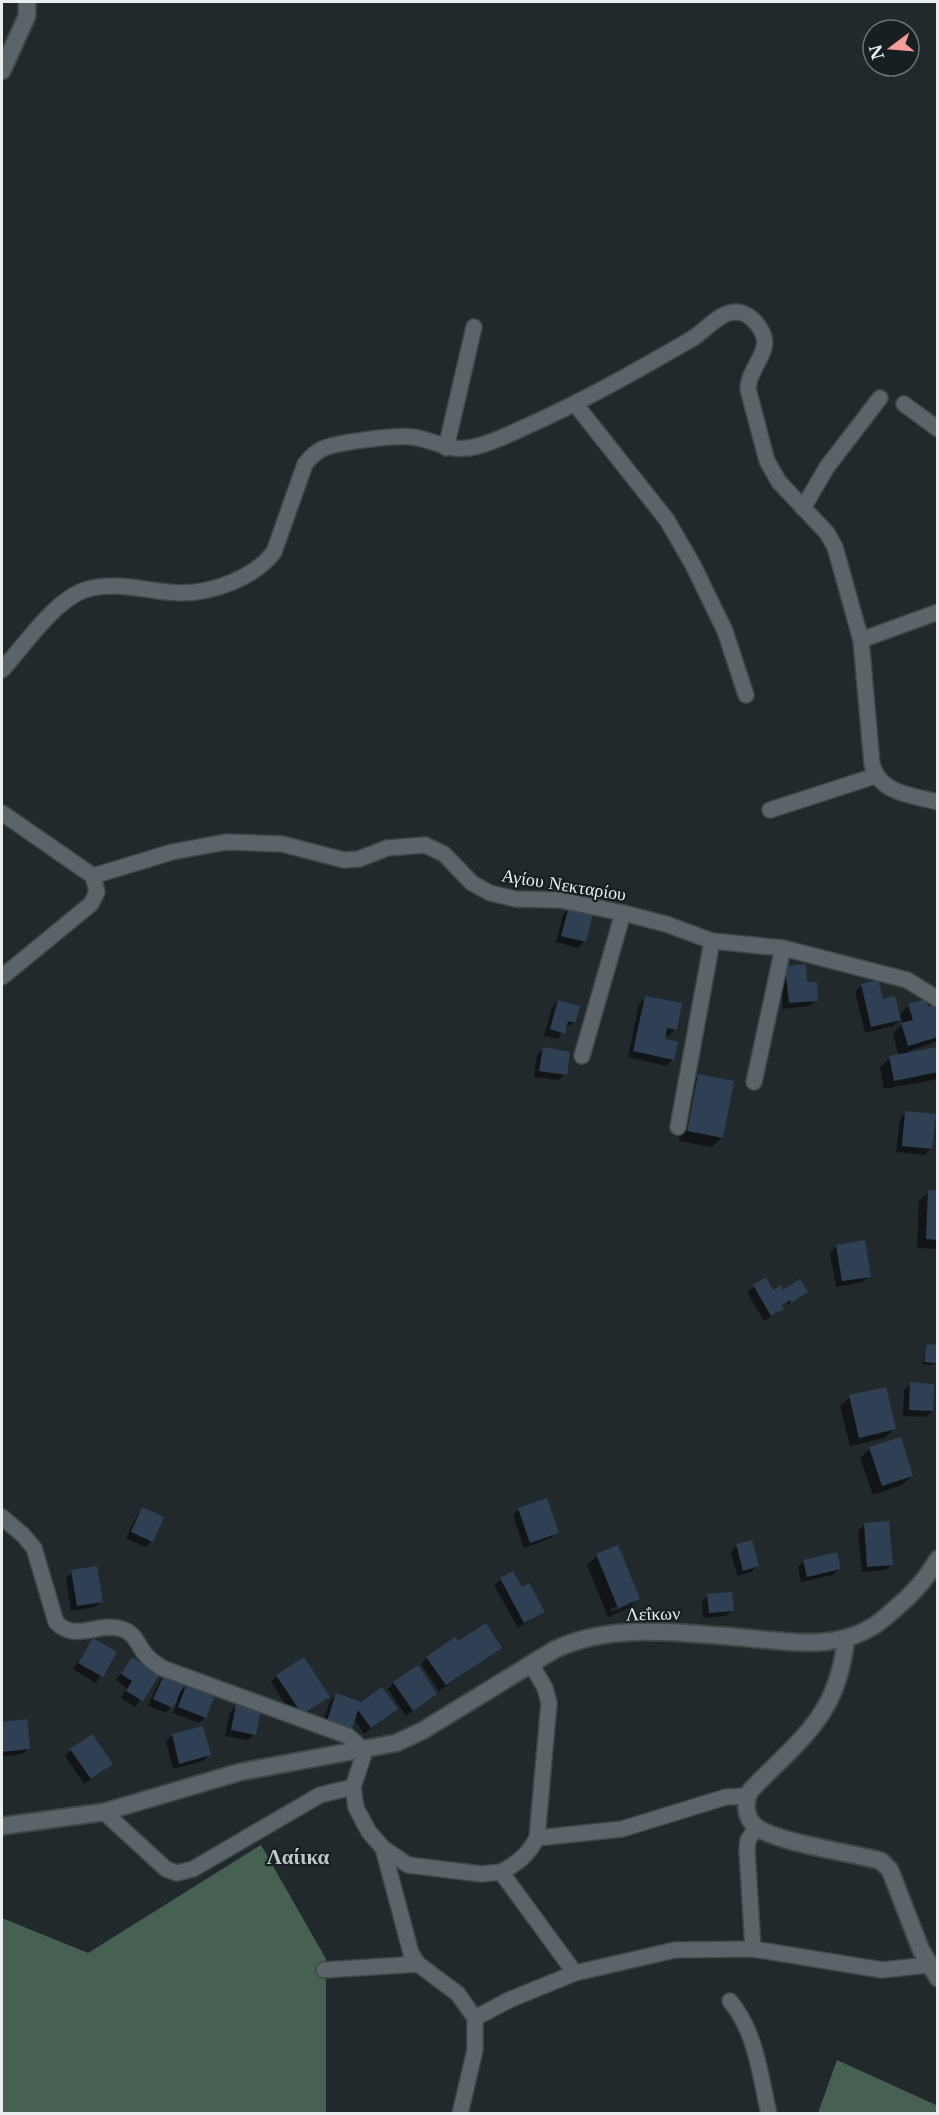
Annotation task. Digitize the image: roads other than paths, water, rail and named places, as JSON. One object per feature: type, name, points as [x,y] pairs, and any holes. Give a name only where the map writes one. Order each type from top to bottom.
[{"type":"street","points":[[2,71],[27,16],[27,2]]},
{"type":"street","points":[[2,670],[68,598],[92,588],[130,587],[181,593],[225,584],[250,574],[265,564],[274,552],[305,464],[311,456],[323,448],[397,437],[413,437],[446,448],[479,446],[576,405],[694,338],[723,316],[735,312],[744,314],[754,321],[765,342],[763,352],[748,378],[748,389],[767,460],[779,482],[827,533],[835,546],[861,640],[875,776],[883,785],[893,790],[938,802]]},
{"type":"street","points":[[446,448],[474,327]]},
{"type":"street","points":[[803,508],[827,467],[880,398]]},
{"type":"street","points":[[904,404],[938,429]]},
{"type":"street","points":[[576,405],[667,520],[693,565],[725,631],[746,695]]},
{"type":"street","points":[[861,640],[938,612]]},
{"type":"street","points":[[770,810],[875,776]]},
{"type":"street","points":[[2,813],[93,876],[97,892],[91,904],[2,977]]},
{"type":"street","name":"Αγίου Νεκταρίου","points":[[93,876],[172,852],[226,842],[282,844],[344,860],[359,859],[387,848],[425,845],[444,854],[472,883],[490,893],[516,899],[560,900],[623,913],[666,924],[712,941],[783,948],[907,980],[938,999]]},
{"type":"street","points":[[582,1056],[623,913]]},
{"type":"street","points":[[678,1127],[712,941]]},
{"type":"street","points":[[754,1082],[783,948]]},
{"type":"street","points":[[2,1517],[34,1548],[56,1622],[63,1631],[76,1633],[122,1628],[133,1635],[147,1656],[162,1668],[348,1736],[365,1751],[353,1787],[356,1808],[369,1832],[383,1848],[408,1865],[482,1874],[501,1872],[518,1863],[530,1851],[537,1838],[549,1703],[545,1688],[531,1664]]},
{"type":"street","name":"Λεΐκων","points":[[2,1826],[104,1812],[240,1772],[365,1751],[396,1743],[418,1733],[565,1645],[600,1635],[686,1633],[801,1644],[846,1638],[872,1628],[933,1576],[938,1559]]},
{"type":"street","points":[[537,1838],[622,1829],[726,1797],[747,1796],[825,1712],[840,1677],[846,1638]]},
{"type":"street","points":[[104,1812],[166,1869],[177,1874],[193,1869],[320,1795],[353,1787]]},
{"type":"street","points":[[475,2018],[509,2000],[575,1973],[675,1950],[753,1948],[882,1970],[933,1972],[890,1870],[881,1861],[780,1836],[757,1827],[748,1813],[747,1796]]},
{"type":"street","points":[[753,1948],[747,1850],[748,1840],[757,1827]]},
{"type":"street","points":[[383,1848],[411,1953],[418,1964],[458,1994],[475,2018],[475,2050],[460,2114]]},
{"type":"street","points":[[501,1872],[575,1973]]},
{"type":"street","points":[[324,1970],[418,1964]]},
{"type":"street","points":[[730,2001],[744,2018],[750,2035],[769,2114]]},
{"type":"district","name":"Λαίικα","points":[[298,1857]]}]
